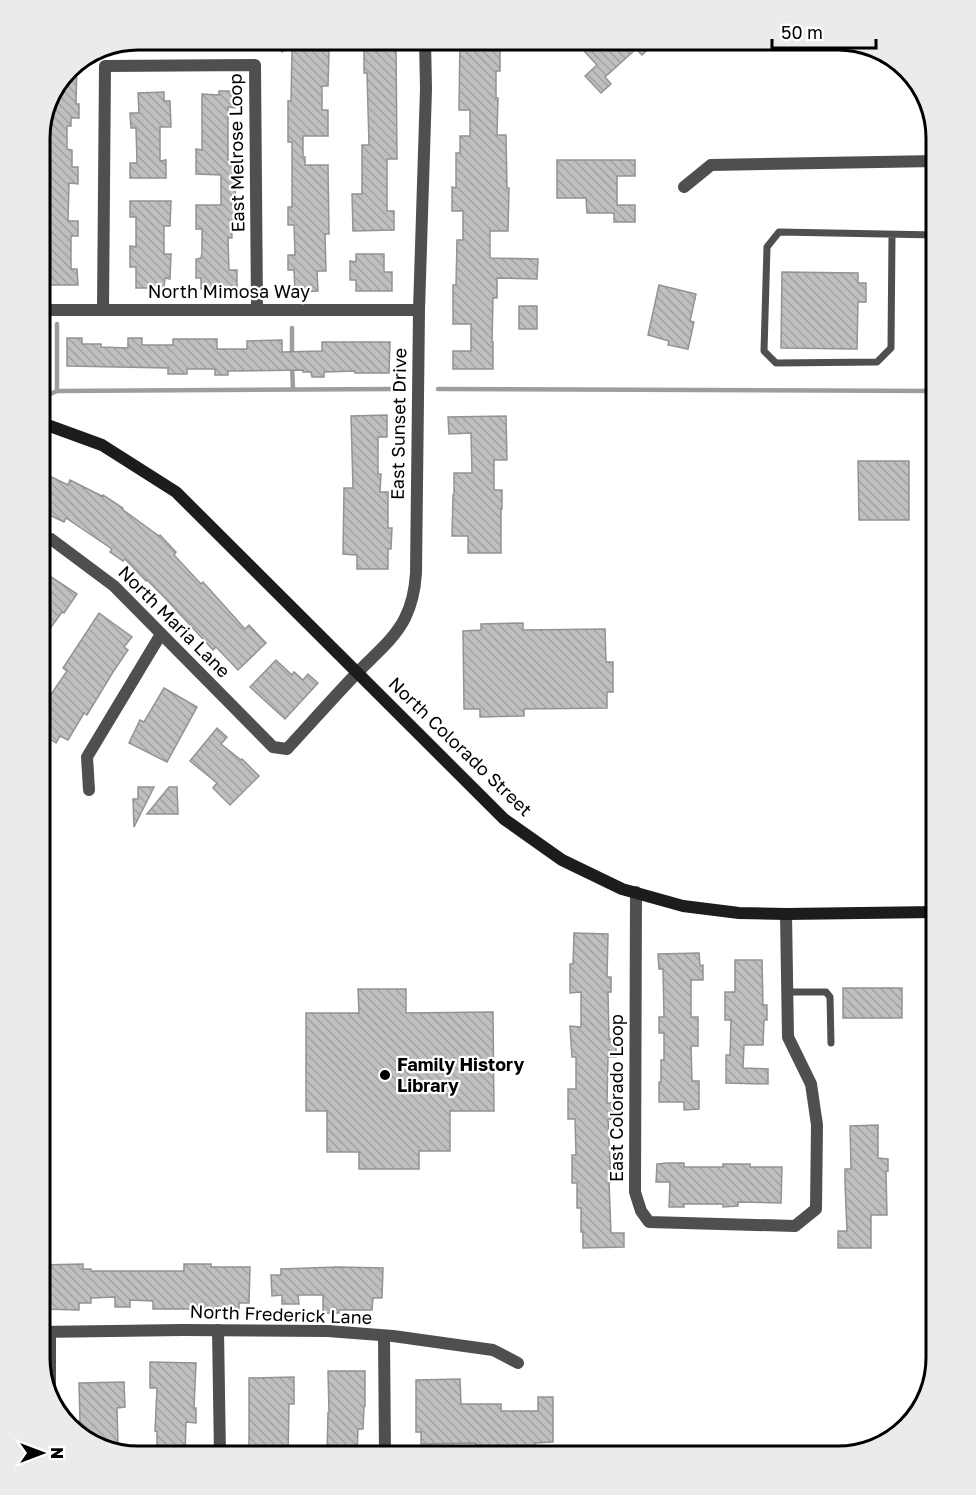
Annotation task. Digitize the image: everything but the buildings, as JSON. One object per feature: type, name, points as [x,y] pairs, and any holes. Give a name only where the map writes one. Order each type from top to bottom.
[{"type":"street","name":"East Sunset Drive","points":[[273,747],[287,748],[387,644],[404,620],[415,588],[425,50]]},
{"type":"street","name":"East Melrose Loop","points":[[103,310],[105,66],[255,65],[257,310]]},
{"type":"street","points":[[684,187],[711,165],[926,161]]},
{"type":"street","name":"North Mimosa Way","points":[[50,310],[419,310]]},
{"type":"street","name":"North Colorado Street","points":[[50,426],[102,445],[176,492],[504,819],[562,860],[622,889],[683,906],[739,913],[926,912]]},
{"type":"street","name":"North Maria Lane","points":[[50,539],[114,586],[273,747]]},
{"type":"street","points":[[89,790],[87,757],[161,634]]},
{"type":"street","name":"East Colorado Loop","points":[[636,892],[635,1192],[641,1211],[649,1222],[795,1226],[816,1209],[817,1125],[811,1084],[788,1038],[786,914]]},
{"type":"street","points":[[218,1330],[220,1445]]},
{"type":"street","name":"North Frederick Lane","points":[[50,1332],[328,1331],[493,1350],[518,1363]]},
{"type":"street","points":[[384,1336],[385,1445]]},
{"type":"lane","points":[[892,235],[891,348],[877,362],[776,363],[764,351],[767,247],[779,232],[926,235]]},
{"type":"lane","points":[[787,992],[826,992],[831,997],[831,1043]]},
{"type":"waterway","points":[[57,324],[57,391]]},
{"type":"waterway","points":[[292,328],[292,356]]},
{"type":"waterway","points":[[292,364],[293,389]]},
{"type":"waterway","points":[[50,394],[57,391],[399,389]]},
{"type":"waterway","points":[[438,389],[926,391]]},
{"type":"place","name":"Family History Library","points":[[385,1075]]}]
